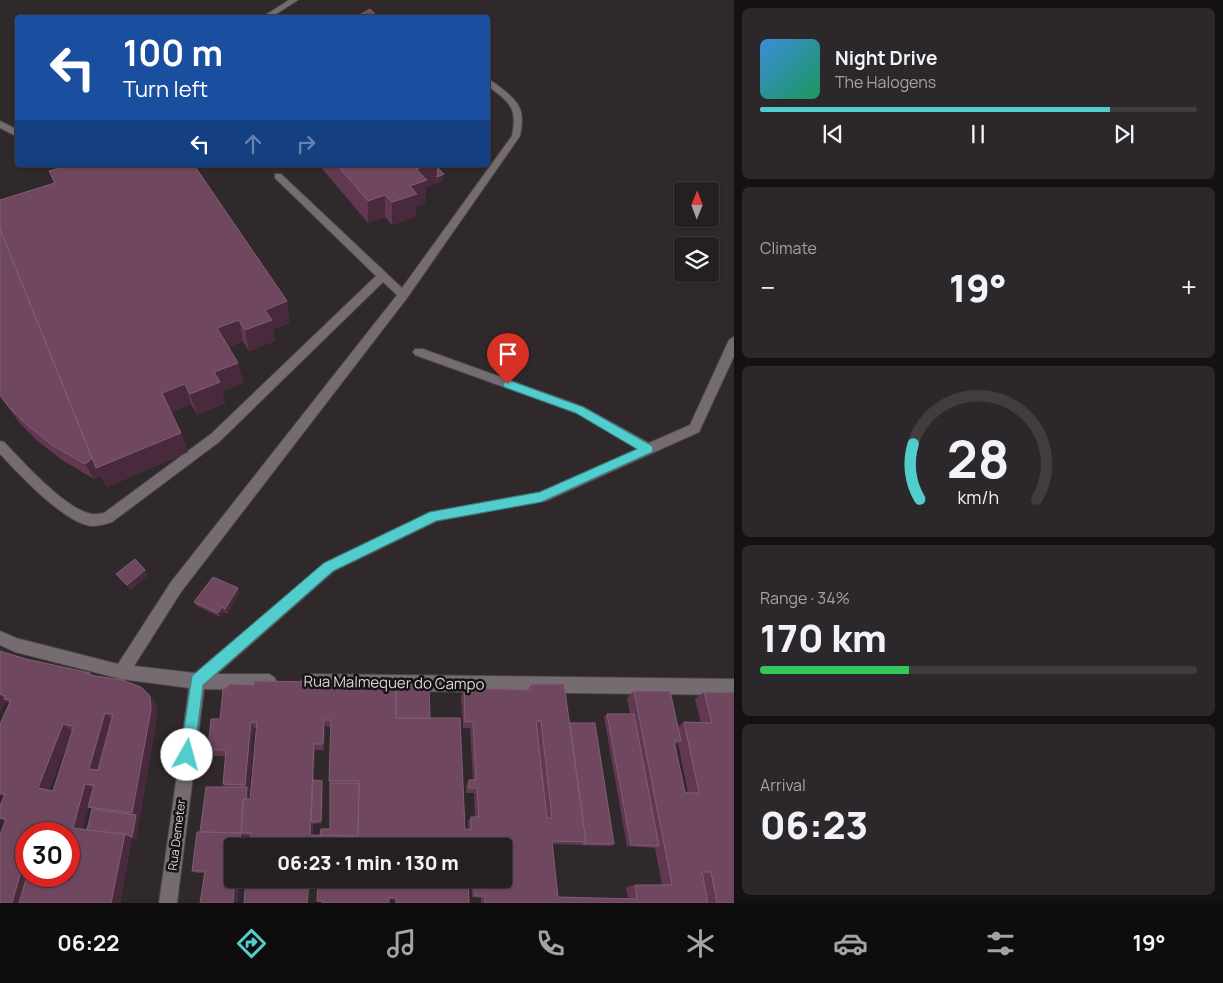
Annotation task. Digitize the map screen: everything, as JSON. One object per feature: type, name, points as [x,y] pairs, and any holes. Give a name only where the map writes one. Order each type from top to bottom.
[{"type":"street","points":[[269,15],[294,0]]},
{"type":"street","points":[[121,672],[176,587],[403,295],[516,136],[519,113],[512,102],[490,84]]},
{"type":"street","points":[[0,124],[15,132]]},
{"type":"street","points":[[278,176],[403,295]]},
{"type":"street","points":[[0,446],[24,472],[72,511],[90,520],[107,518],[215,438],[382,276]]},
{"type":"street","points":[[197,681],[329,567],[435,516],[541,497],[695,428],[734,340]]},
{"type":"street","points":[[419,352],[580,410],[648,449]]},
{"type":"street","name":"Rua Malmequer do Campo","points":[[0,638],[15,645],[121,672],[197,681],[734,687]]},
{"type":"street","name":"Rua Demeter","points":[[168,903],[197,681]]},
{"type":"building","points":[[370,9],[376,15],[359,15]]},
{"type":"building","points":[[63,167],[195,167],[287,301],[265,310],[272,320],[245,330],[239,320],[217,328],[238,363],[214,372],[220,382],[190,394],[185,384],[162,393],[181,433],[96,468],[0,229],[0,200],[55,183],[49,171]]},
{"type":"building","points":[[339,167],[422,167],[416,169],[427,180],[410,186],[417,194],[392,202],[385,195],[368,201]]},
{"type":"building","points":[[438,168],[444,174],[437,177]]},
{"type":"building","points":[[0,229],[92,458],[85,464],[52,445],[26,424],[0,395]]},
{"type":"building","points":[[135,559],[145,570],[127,585],[116,574]]},
{"type":"building","points":[[213,577],[238,588],[225,609],[222,607],[218,613],[194,602]]},
{"type":"building","points":[[0,651],[26,659],[90,673],[90,675],[122,680],[141,687],[150,696],[151,710],[132,813],[88,807],[94,785],[85,784],[75,822],[15,822],[15,887],[17,887],[12,903],[0,903],[0,835],[6,819],[0,818],[0,806],[5,794],[0,793],[0,724],[11,700],[4,699],[5,696],[0,694]],"holes":[[[105,713],[113,714],[98,770],[89,769]],[[63,724],[74,726],[53,791],[38,788]]]},
{"type":"building","points":[[254,681],[325,682],[325,686],[396,687],[396,718],[460,718],[465,829],[471,830],[471,817],[479,817],[477,788],[469,788],[469,780],[476,780],[473,722],[465,722],[464,688],[532,690],[532,684],[564,684],[586,842],[552,841],[558,897],[637,899],[635,885],[672,885],[634,691],[670,691],[681,741],[674,741],[685,792],[692,793],[699,793],[684,722],[712,723],[704,692],[734,693],[734,903],[717,903],[711,872],[702,872],[708,903],[485,903],[485,896],[475,896],[475,888],[512,888],[512,838],[251,838],[251,833],[241,833],[243,799],[250,799],[257,722],[251,722],[245,785],[223,784],[226,750],[208,750],[211,719],[220,719],[223,690],[230,684],[254,685]],"holes":[[[324,720],[331,720],[329,781],[359,781],[358,836],[310,835],[314,744],[323,744]],[[536,721],[541,721],[552,818],[547,818]]]},
{"type":"building","points":[[396,688],[429,688],[430,718],[396,718]]},
{"type":"building","points":[[607,714],[634,714],[659,846],[631,845]]},
{"type":"building","points":[[570,723],[595,723],[614,844],[583,844],[586,842]]},
{"type":"building","points":[[313,780],[322,781],[321,821],[311,822]]},
{"type":"building","points":[[330,783],[359,783],[358,836],[320,835],[321,829],[330,829]]},
{"type":"building","points":[[206,787],[247,787],[246,799],[243,799],[241,833],[200,832]]},
{"type":"building","points":[[92,809],[136,815],[132,837],[125,834],[87,830]]},
{"type":"building","points":[[80,829],[125,834],[111,903],[19,903],[24,887],[80,887]]},
{"type":"building","points":[[197,832],[241,833],[240,838],[224,838],[224,888],[234,888],[233,903],[200,903],[205,871],[192,871]]},
{"type":"building","points":[[245,888],[308,888],[307,903],[244,903]]},
{"type":"building","points":[[318,888],[468,888],[469,903],[396,903],[396,898],[389,897],[389,903],[322,903],[322,901],[317,901]]},
{"type":"route","points":[[187,755],[197,681],[329,567],[435,516],[541,497],[648,449],[580,410],[508,384]]}]
